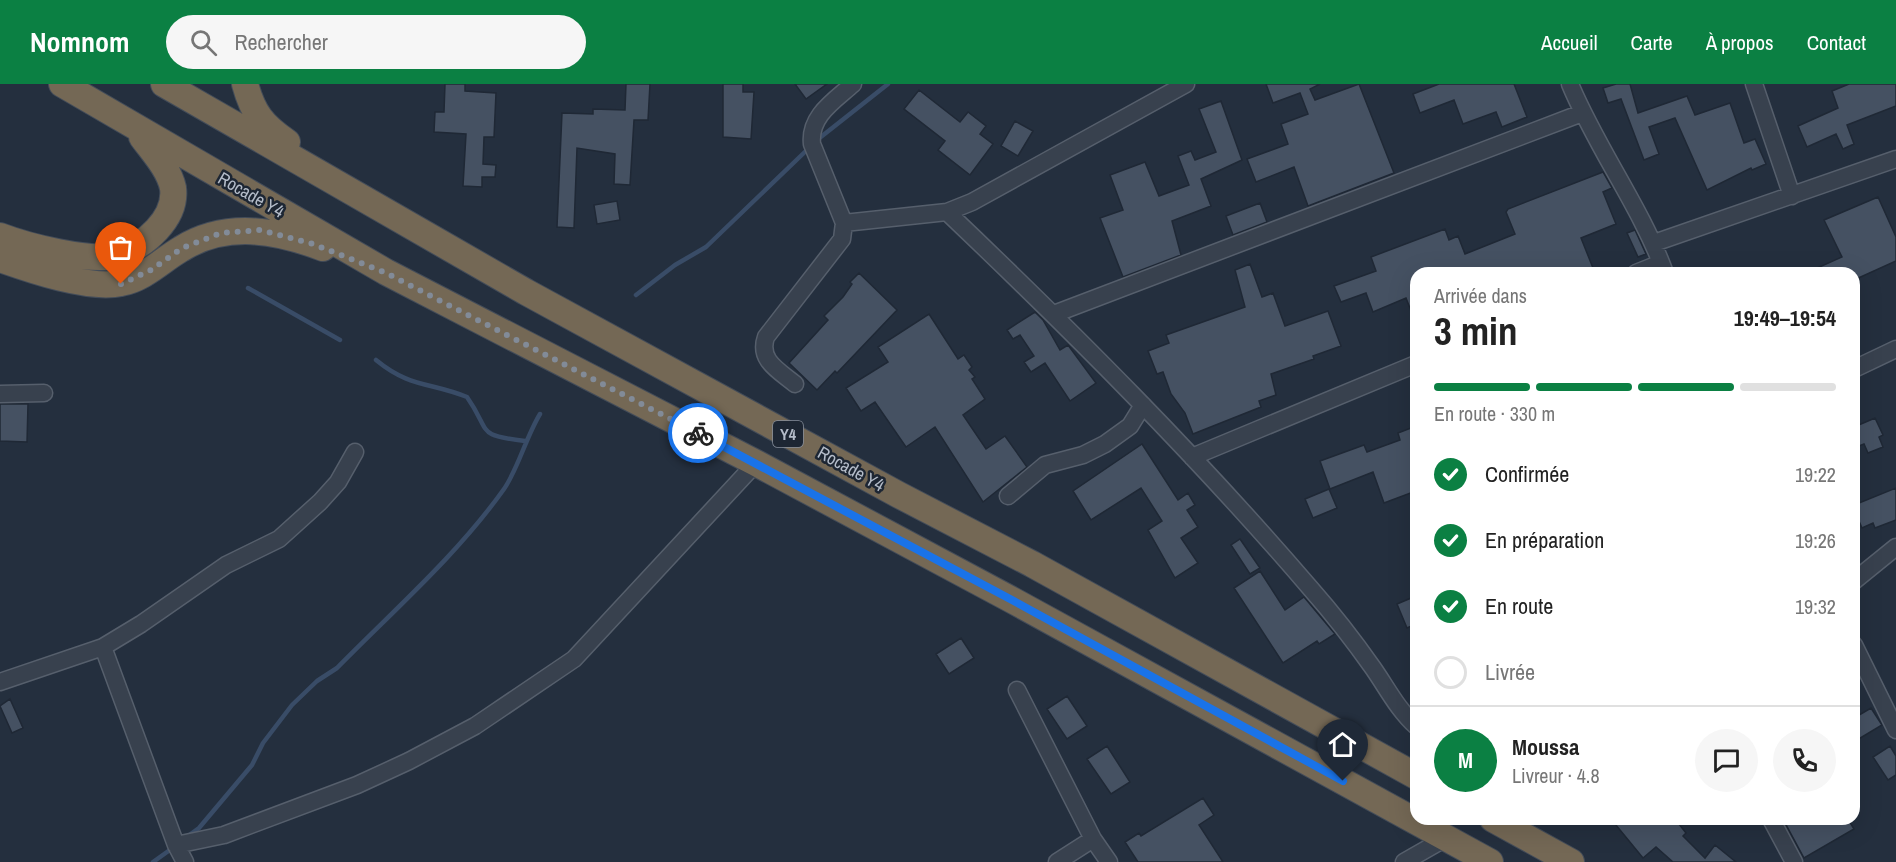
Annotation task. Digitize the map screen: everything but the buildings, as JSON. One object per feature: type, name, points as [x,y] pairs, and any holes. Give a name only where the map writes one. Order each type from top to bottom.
[{"type":"highway","name":"Rocade Y4","points":[[62,84],[386,273],[756,463],[1002,594],[1410,818]]},
{"type":"highway","name":"Rocade Y4","points":[[164,84],[537,298],[1032,564],[1410,773]]},
{"type":"highway","points":[[245,84],[252,109],[274,133],[391,213]]},
{"type":"highway","points":[[0,236],[73,255],[117,255],[150,238],[168,215],[173,189],[161,161],[134,127]]},
{"type":"highway","points":[[0,259],[80,282],[121,284],[151,270],[182,248],[221,233],[260,230],[313,244],[386,273]]},
{"type":"highway","name":"Rocade Y4","points":[[1422,825],[1490,862]]},
{"type":"highway","points":[[1504,825],[1571,862]]},
{"type":"street","points":[[795,384],[768,362],[763,348],[766,337],[842,239],[844,223],[812,144],[811,132],[816,119],[853,84]]},
{"type":"street","points":[[844,223],[947,212],[972,202],[1186,84]]},
{"type":"street","points":[[1570,84],[1582,113],[1654,243],[1663,267]]},
{"type":"street","points":[[1754,84],[1792,196]]},
{"type":"street","points":[[1054,314],[1582,113]]},
{"type":"street","points":[[1654,243],[1896,159]]},
{"type":"street","points":[[947,212],[1054,314],[1192,457],[1312,590],[1373,667],[1404,716],[1410,721]]},
{"type":"street","points":[[1860,366],[1896,350]]},
{"type":"street","points":[[1192,457],[1410,366]]},
{"type":"street","points":[[0,394],[44,393]]},
{"type":"street","points":[[1008,496],[1045,465],[1083,455],[1105,444],[1130,426],[1143,405]]},
{"type":"street","points":[[0,682],[103,647],[141,624],[226,565],[279,539],[332,489],[356,452]]},
{"type":"street","points":[[176,845],[224,835],[357,785],[475,726],[574,659],[756,463]]},
{"type":"street","points":[[1860,576],[1896,547]]},
{"type":"street","points":[[103,647],[176,845],[185,862]]},
{"type":"street","points":[[1860,657],[1896,730]]},
{"type":"street","points":[[1017,690],[1093,839],[1109,862]]},
{"type":"street","points":[[1774,825],[1794,862]]},
{"type":"street","points":[[1405,862],[1446,838]]},
{"type":"street","points":[[1057,862],[1093,839]]},
{"type":"waterway","points":[[817,140],[888,84]]},
{"type":"waterway","points":[[636,295],[675,265],[706,247],[809,148]]},
{"type":"waterway","points":[[248,288],[340,340]]},
{"type":"waterway","points":[[376,360],[410,380],[467,397],[483,425],[491,434],[525,441]]},
{"type":"waterway","points":[[188,836],[199,828],[252,765],[263,743],[292,705],[317,681],[337,668],[466,537],[509,481],[540,414]]},
{"type":"waterway","points":[[153,862],[174,847]]},
{"type":"way so far","points":[[121,284],[151,270],[182,248],[221,233],[260,230],[313,244],[386,273],[698,433]]},
{"type":"route","points":[[698,433],[1012,600],[1343,781]]}]
